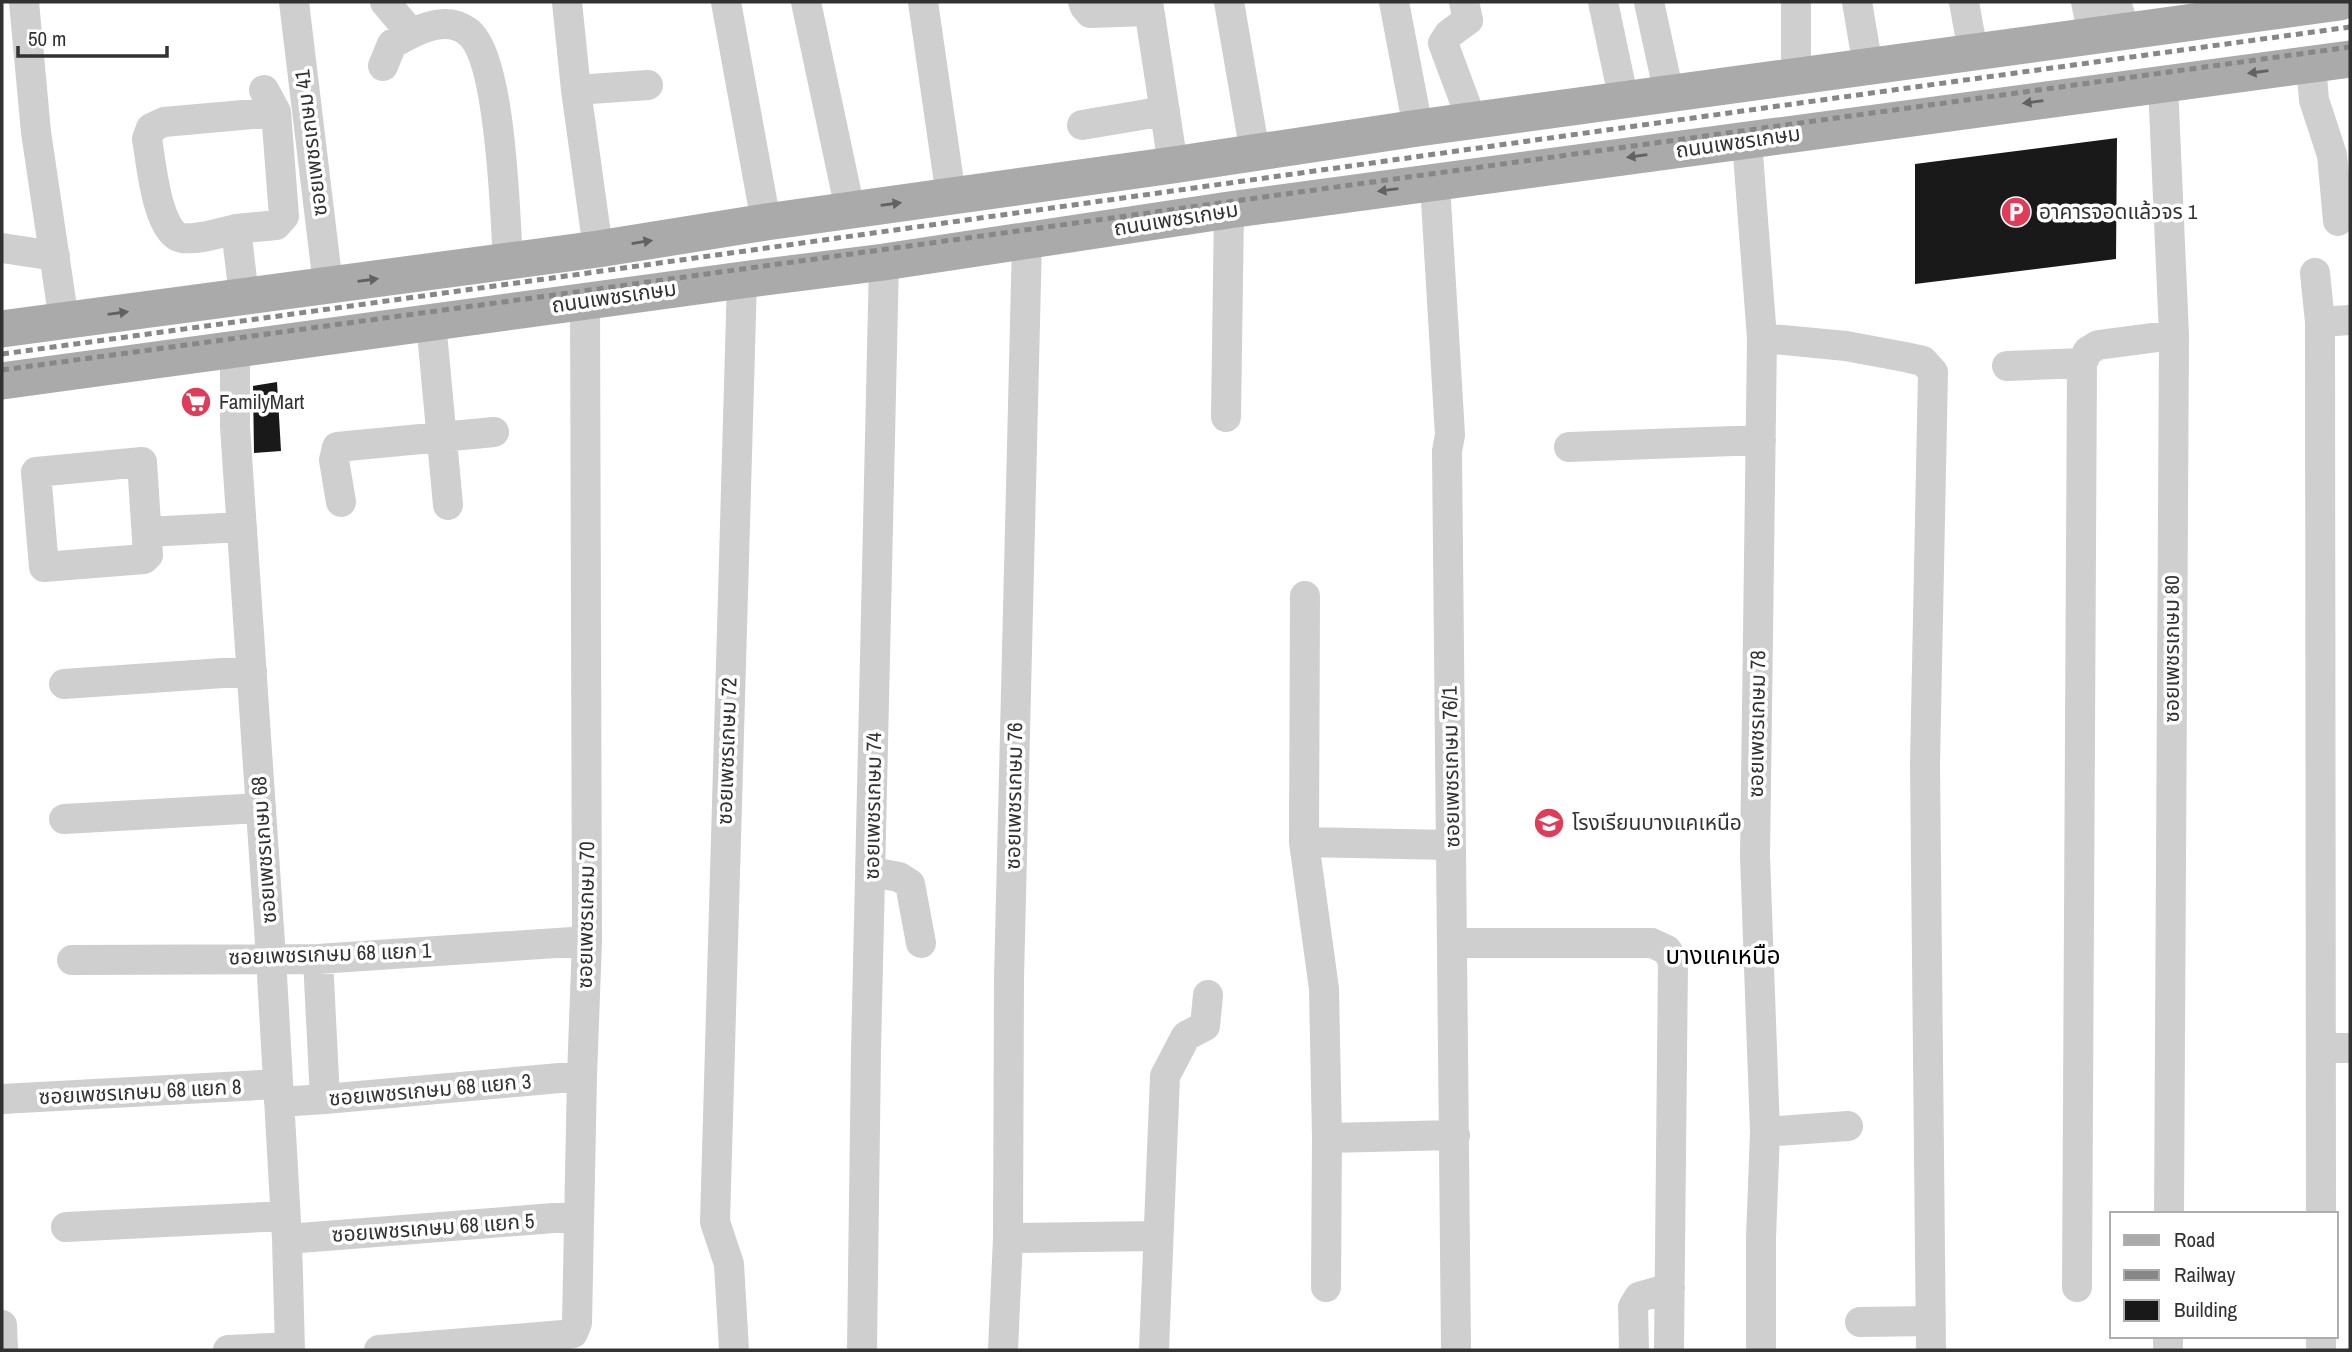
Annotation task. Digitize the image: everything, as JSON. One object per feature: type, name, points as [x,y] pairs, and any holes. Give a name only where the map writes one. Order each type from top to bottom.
[{"type":"main road","points":[[2,329],[587,251],[766,222],[1418,128],[1973,52],[2105,18],[2340,2]]},
{"type":"main road","name":"ถนนเพชรเกษม","points":[[2,381],[884,262],[1228,210],[2350,60]]},
{"type":"main road","points":[[584,302],[587,251]]},
{"type":"main road","points":[[508,261],[512,311]]},
{"type":"street","points":[[24,2],[36,132],[64,321]]},
{"type":"street","name":"ซอยเพชรเกษม 41","points":[[294,2],[328,285]]},
{"type":"street","points":[[386,2],[411,33]]},
{"type":"street","points":[[567,2],[587,251]]},
{"type":"street","points":[[726,2],[766,222]]},
{"type":"street","points":[[806,2],[850,210]]},
{"type":"street","points":[[923,2],[951,196]]},
{"type":"street","points":[[1083,2],[1090,13],[1148,6],[1173,165]]},
{"type":"street","points":[[1228,2],[1255,153]]},
{"type":"street","points":[[1394,2],[1418,128]]},
{"type":"street","points":[[1464,2],[1468,20],[1449,34],[1443,43],[1472,121]]},
{"type":"street","points":[[1603,2],[1624,101]]},
{"type":"street","points":[[1649,2],[1669,94]]},
{"type":"street","points":[[1796,2],[1796,76]]},
{"type":"street","points":[[1857,2],[1868,66]]},
{"type":"street","points":[[1964,2],[1973,52]]},
{"type":"street","points":[[383,66],[392,44],[430,25],[466,30],[477,42],[489,75],[495,111],[504,188],[508,261]]},
{"type":"street","points":[[2311,65],[2314,100],[2332,155],[2338,221]]},
{"type":"street","name":"ซอยเพชรเกษม 80","points":[[2163,84],[2174,335],[2169,1212]]},
{"type":"street","points":[[576,90],[648,85]]},
{"type":"street","points":[[270,101],[284,216],[276,225],[236,229],[181,238],[168,230],[162,214],[147,139],[152,128],[164,122],[270,101]]},
{"type":"street","points":[[1082,125],[1165,111]]},
{"type":"street","name":"ซอยเพชรเกษม 78","points":[[1747,141],[1762,338],[1755,856],[1765,1132],[1761,1350]]},
{"type":"street","name":"ซอยเพชรเกษม 76/1","points":[[1435,184],[1450,435],[1447,451],[1456,1350]]},
{"type":"street","points":[[1226,417],[1228,210]]},
{"type":"street","points":[[236,229],[244,296]]},
{"type":"street","name":"ซอยเพชรเกษม 76","points":[[1003,1350],[1027,241]]},
{"type":"street","points":[[2,248],[55,256]]},
{"type":"street","name":"ซอยเพชรเกษม 74","points":[[862,1350],[884,262]]},
{"type":"street","points":[[2315,273],[2320,322],[2336,1048],[2321,1212]]},
{"type":"street","name":"ซอยเพชรเกษม 72","points":[[734,1350],[729,1264],[715,1222],[742,280]]},
{"type":"street","name":"ซอยเพชรเกษม 70","points":[[379,1350],[573,1333],[577,1323],[587,941],[584,302]]},
{"type":"street","points":[[2320,322],[2350,320]]},
{"type":"street","points":[[431,322],[448,505]]},
{"type":"street","points":[[2077,1287],[2082,363],[2088,351],[2098,345],[2174,335]]},
{"type":"street","points":[[1762,338],[1846,346],[1905,357],[1923,361],[1933,372],[1925,764],[1931,1336],[1860,1322]]},
{"type":"street","name":"ซอยเพชรเกษม 68","points":[[235,349],[235,427],[271,958],[290,1349]]},
{"type":"street","points":[[2007,366],[2082,363]]},
{"type":"street","points":[[341,502],[334,460],[337,447],[494,432]]},
{"type":"street","points":[[1569,446],[1761,440]]},
{"type":"street","points":[[142,462],[147,532],[149,551],[144,559],[44,567],[35,473],[142,462]]},
{"type":"street","points":[[147,532],[242,527]]},
{"type":"street","points":[[1305,596],[1304,842],[1324,989],[1326,1287]]},
{"type":"street","points":[[64,684],[252,671]]},
{"type":"street","points":[[64,819],[261,808]]},
{"type":"street","points":[[1304,842],[1451,845]]},
{"type":"street","points":[[872,872],[899,877],[910,884],[921,943]]},
{"type":"street","name":"ซอยเพชรเกษม 68 แยก 1","points":[[72,960],[318,958],[587,941]]},
{"type":"street","points":[[1453,943],[1652,943],[1667,950],[1673,961],[1669,1350]]},
{"type":"street","points":[[318,958],[325,1099]]},
{"type":"street","points":[[1154,1350],[1164,1076],[1186,1037],[1205,1026],[1208,995]]},
{"type":"street","name":"ซอยเพชรเกษม 68 แยก 3","points":[[278,1093],[325,1099],[582,1076]]},
{"type":"street","name":"ซอยเพชรเกษม 68 แยก 8","points":[[2,1099],[278,1093]]},
{"type":"street","points":[[1765,1132],[1847,1126]]},
{"type":"street","points":[[1327,1138],[1455,1135]]},
{"type":"street","name":"ซอยเพชรเกษม 68 แยก 5","points":[[66,1227],[286,1228],[579,1216]]},
{"type":"street","points":[[1007,1238],[1158,1236]]},
{"type":"street","points":[[1633,1350],[1633,1307],[1639,1297],[1670,1288]]},
{"type":"street","points":[[2,1325],[3,1350]]},
{"type":"street","points":[[228,1350],[290,1349]]},
{"type":"building","name":"อาคารจอดแล้วจร 1","points":[[2117,138],[2116,259],[1915,284],[1915,164]]},
{"type":"building","points":[[277,382],[281,451],[254,453],[253,386]]},
{"type":"railway","points":[[2,354],[2350,27]]},
{"type":"railway","points":[[2,370],[2350,47]]},
{"type":"place","name":"อาคารจอดแล้วจร 1","points":[[2016,212]]},
{"type":"place","name":"FamilyMart","points":[[196,402]]},
{"type":"place","name":"โรงเรียนบางแคเหนือ","points":[[1549,823]]},
{"type":"district","name":"บางแคเหนือ","points":[[1723,956]]}]
